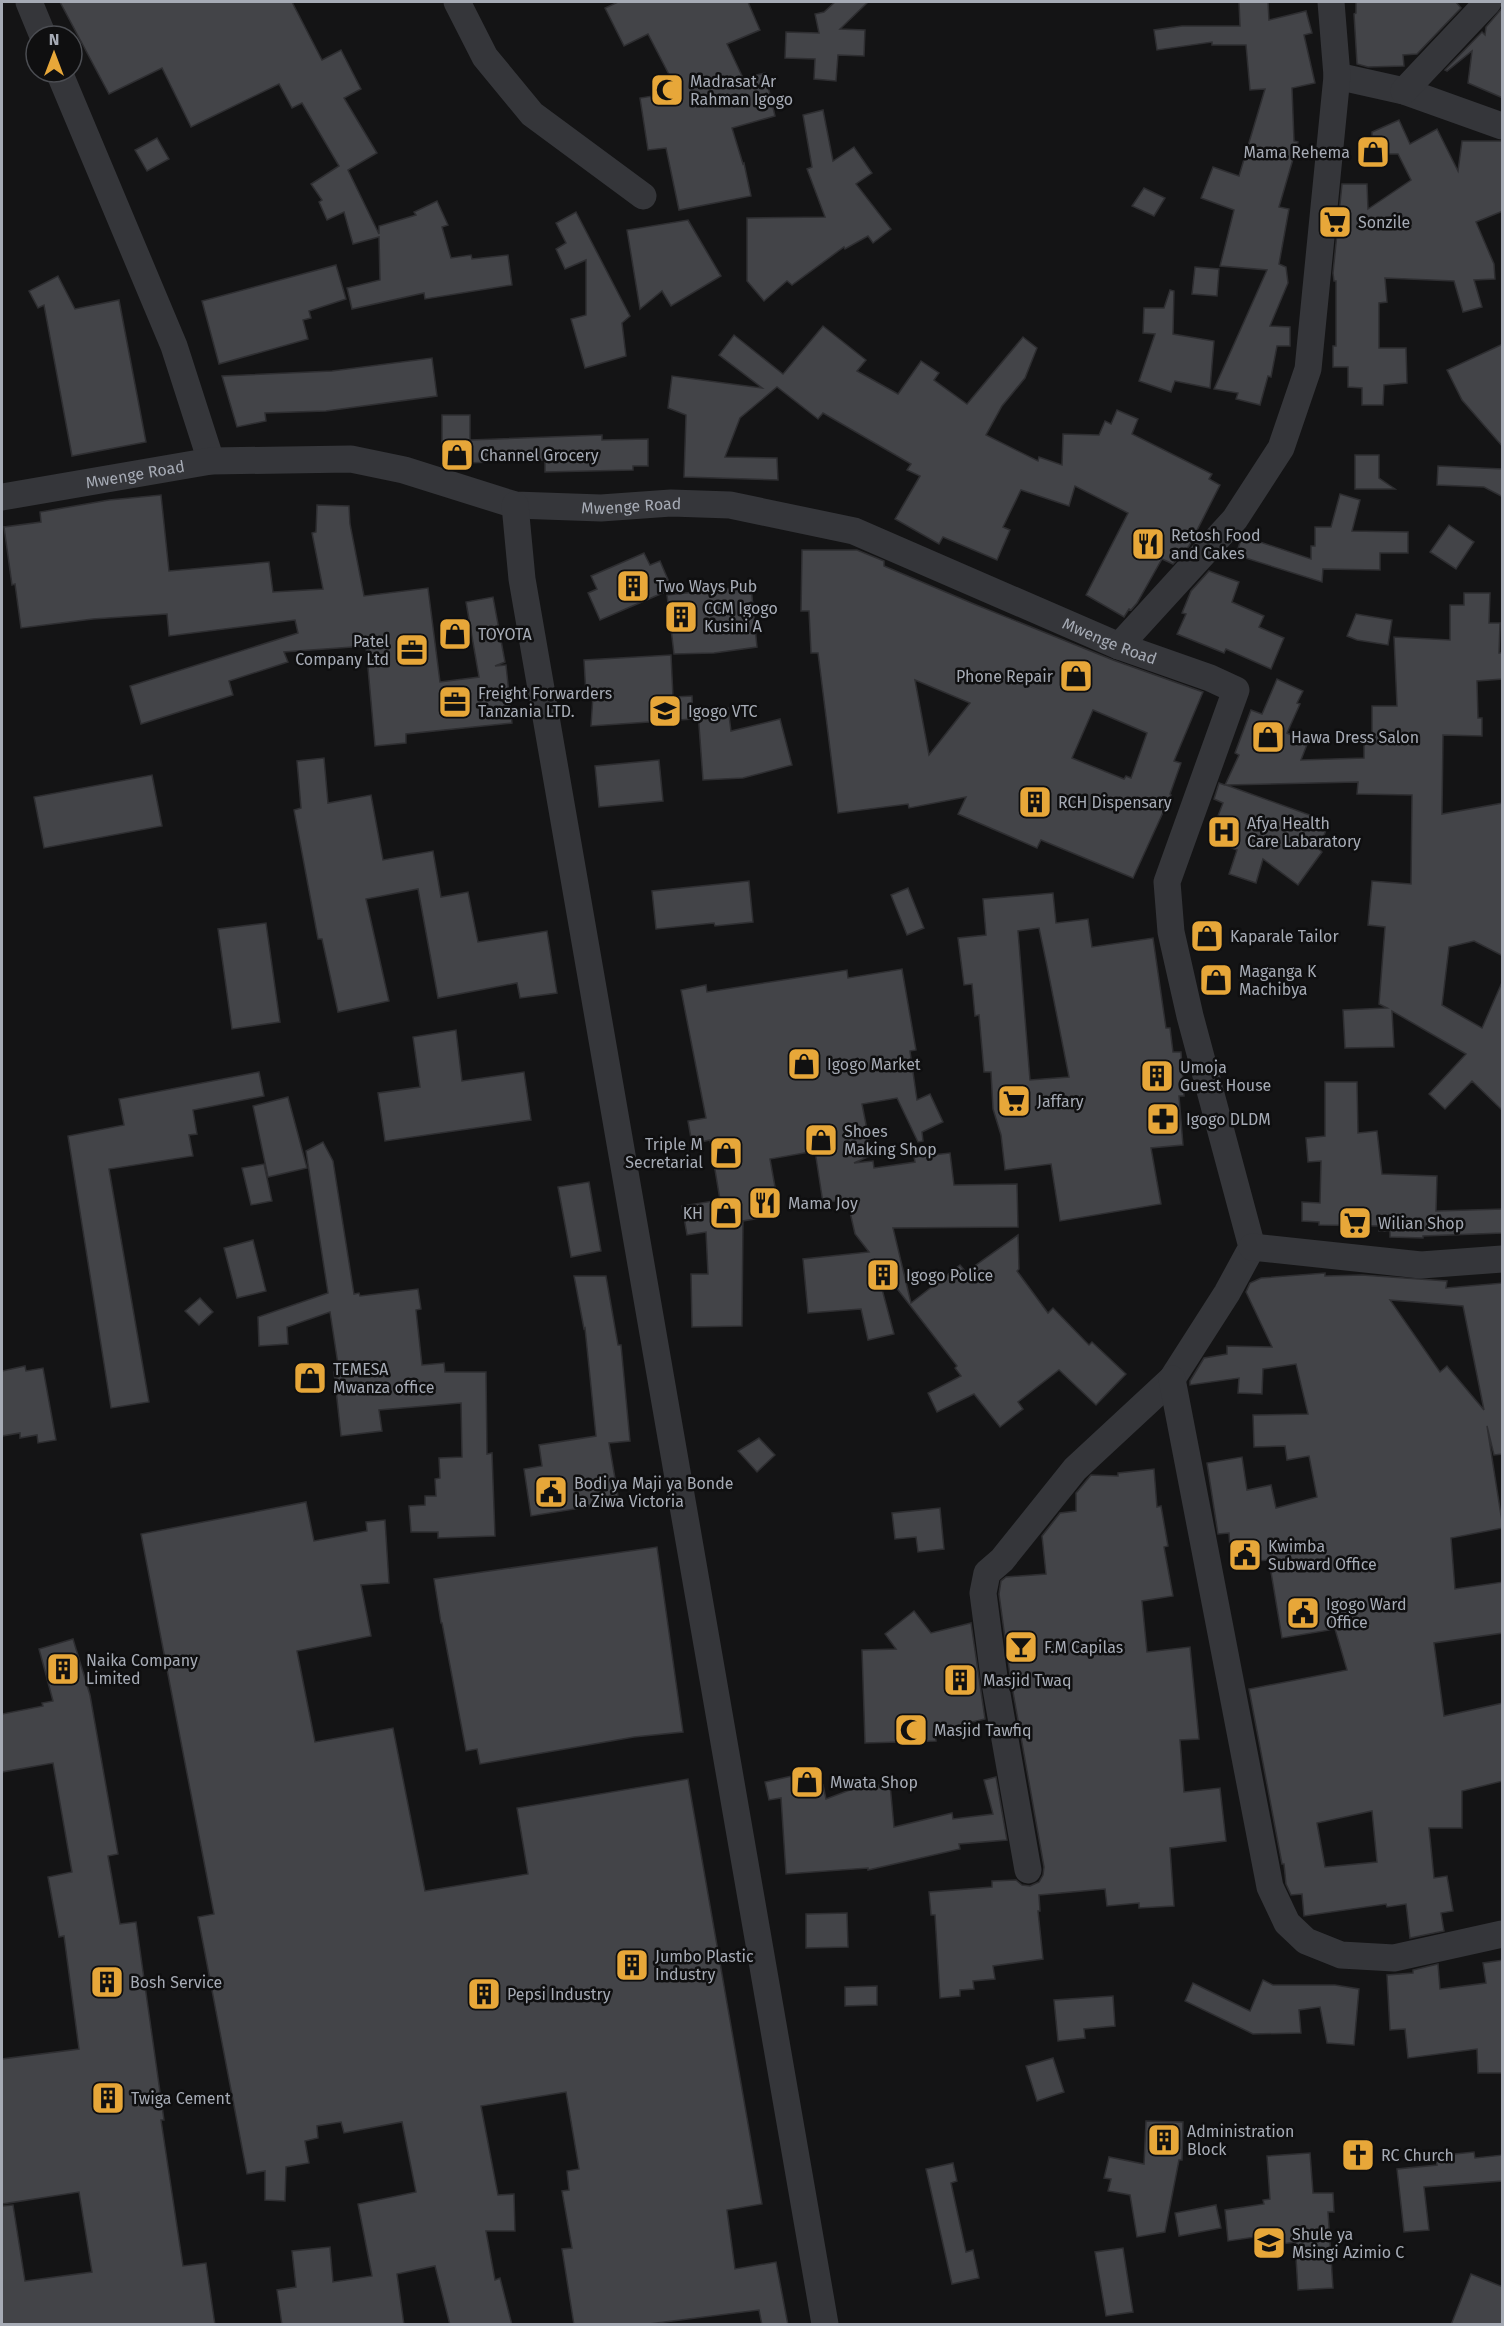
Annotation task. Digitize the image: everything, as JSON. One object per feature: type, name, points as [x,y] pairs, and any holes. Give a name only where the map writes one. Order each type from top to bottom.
[{"type":"street","points":[[29,2],[39,24]]},
{"type":"street","points":[[457,2],[485,57],[532,114],[643,196]]},
{"type":"street","points":[[1119,646],[1235,519],[1281,448],[1308,369],[1337,76],[1331,2]]},
{"type":"street","points":[[1404,90],[1488,2]]},
{"type":"street","points":[[1337,76],[1404,90],[1503,126]]},
{"type":"street","points":[[64,84],[174,346],[211,461]]},
{"type":"street","name":"Mwenge Road","points":[[2,497],[211,461],[351,459],[404,470],[515,505],[601,508],[671,503],[730,505],[854,531],[1119,646],[1210,678],[1236,690],[1167,882],[1171,932],[1185,995],[1252,1246]]},
{"type":"street","points":[[515,505],[522,579],[825,2325]]},
{"type":"street","points":[[1028,1870],[994,1677],[983,1593],[987,1573],[1002,1560],[1075,1469],[1172,1378],[1227,1293],[1252,1246],[1421,1265],[1503,1259]]},
{"type":"street","points":[[1172,1378],[1270,1887],[1287,1923],[1306,1941],[1341,1955],[1394,1958],[1503,1934]]},
{"type":"building","points":[[60,2],[292,2],[322,60],[341,50],[361,89],[344,98],[377,153],[348,170],[379,234],[379,226],[416,215],[414,212],[437,201],[448,225],[442,227],[451,258],[471,255],[472,259],[508,255],[512,285],[425,299],[424,293],[352,309],[347,288],[380,280],[379,237],[353,244],[344,212],[327,220],[319,202],[322,200],[311,184],[339,166],[302,103],[292,108],[279,84],[191,127],[162,68],[109,94],[84,47],[84,24],[72,24]]},
{"type":"building","points":[[618,2],[748,2],[760,30],[727,44],[743,78],[765,73],[775,116],[732,128],[744,163],[751,196],[679,210],[666,148],[648,150],[640,98],[678,92],[648,34],[624,46],[605,8]]},
{"type":"building","points":[[835,2],[868,2],[840,29],[865,30],[864,56],[838,55],[836,81],[814,79],[815,59],[785,58],[786,32],[819,33],[815,14],[824,12]]},
{"type":"building","points":[[1239,2],[1268,2],[1269,20],[1306,11],[1312,33],[1304,35],[1315,83],[1292,88],[1294,141],[1298,142],[1279,207],[1289,209],[1279,264],[1286,267],[1288,283],[1270,326],[1290,327],[1290,346],[1277,346],[1271,377],[1268,376],[1260,405],[1236,399],[1238,393],[1214,389],[1267,270],[1220,266],[1234,210],[1201,198],[1213,167],[1239,176],[1265,89],[1250,90],[1246,45],[1212,45],[1212,42],[1157,50],[1154,30],[1182,26],[1240,26]]},
{"type":"building","points":[[1356,2],[1456,2],[1461,8],[1417,54],[1403,55],[1404,66],[1368,67],[1357,64],[1354,14],[1356,13]]},
{"type":"building","points":[[1503,7],[1503,98],[1468,83],[1472,51],[1447,71],[1445,70],[1482,32],[1485,35],[1486,27]]},
{"type":"building","points":[[823,110],[833,161],[854,147],[872,173],[856,184],[891,229],[873,243],[868,236],[845,249],[844,247],[792,285],[787,281],[764,301],[747,281],[747,218],[825,217],[807,169],[812,167],[803,115]]},
{"type":"building","points":[[1399,120],[1410,144],[1437,129],[1458,171],[1462,141],[1503,141],[1503,211],[1476,222],[1494,264],[1495,279],[1474,280],[1482,307],[1463,312],[1454,281],[1385,278],[1387,302],[1379,303],[1379,348],[1406,348],[1407,383],[1384,385],[1383,405],[1362,405],[1362,388],[1348,387],[1348,367],[1333,367],[1333,346],[1336,346],[1336,281],[1334,281],[1333,273],[1342,184],[1367,184],[1368,209],[1411,180],[1398,154],[1372,154],[1372,132]]},
{"type":"building","points":[[157,138],[169,159],[147,171],[135,150]]},
{"type":"building","points":[[1144,188],[1165,198],[1154,216],[1132,206]]},
{"type":"building","points":[[576,212],[630,316],[622,323],[626,356],[585,368],[571,319],[586,315],[586,260],[565,269],[556,249],[566,243],[556,223]]},
{"type":"building","points":[[688,220],[721,276],[671,306],[662,291],[640,309],[627,230]]},
{"type":"building","points":[[336,265],[346,299],[309,311],[311,318],[303,320],[308,339],[219,364],[202,301]]},
{"type":"building","points":[[1195,267],[1219,269],[1217,296],[1192,294]]},
{"type":"building","points":[[58,276],[75,309],[119,300],[146,442],[72,456],[44,305],[38,308],[29,291]]},
{"type":"building","points":[[1170,290],[1174,291],[1173,334],[1214,341],[1210,388],[1175,381],[1171,392],[1139,381],[1155,334],[1143,333],[1144,308],[1164,308]]},
{"type":"building","points":[[823,326],[866,360],[857,371],[898,394],[921,361],[939,373],[934,380],[967,404],[1023,337],[1037,348],[1025,378],[1002,406],[986,435],[1038,461],[1039,457],[1062,465],[1063,434],[1099,435],[1105,421],[1111,424],[1117,410],[1138,419],[1132,434],[1212,474],[1209,479],[1220,485],[1189,546],[1173,564],[1162,559],[1137,603],[1124,617],[1086,595],[1128,513],[1075,486],[1069,506],[1021,490],[1003,527],[1010,530],[997,560],[943,537],[939,544],[895,519],[920,476],[907,470],[911,464],[823,413],[818,419],[777,387],[740,418],[725,457],[777,458],[778,480],[684,477],[686,415],[668,408],[672,376],[762,388],[719,355],[734,335],[783,374]]},
{"type":"building","points":[[1503,344],[1503,447],[1462,400],[1447,370]]},
{"type":"building","points":[[432,358],[437,396],[326,411],[265,413],[266,421],[237,427],[222,376],[332,371]]},
{"type":"building","points":[[442,415],[470,415],[470,440],[602,435],[602,440],[648,439],[648,466],[633,466],[633,470],[545,472],[545,460],[442,464]]},
{"type":"building","points":[[1355,455],[1379,455],[1379,478],[1395,489],[1355,489]]},
{"type":"building","points":[[1438,466],[1503,469],[1503,497],[1484,487],[1437,485]]},
{"type":"building","points":[[1340,494],[1360,500],[1352,531],[1408,532],[1408,553],[1380,553],[1380,570],[1323,569],[1322,582],[1236,555],[1242,536],[1311,559],[1311,546],[1315,546],[1315,527],[1331,527]]},
{"type":"building","points":[[161,495],[169,571],[269,562],[273,592],[323,589],[312,533],[316,532],[317,505],[349,506],[350,524],[364,596],[428,588],[440,682],[479,677],[466,602],[493,597],[505,662],[495,666],[506,665],[512,723],[406,734],[406,743],[375,746],[366,646],[284,652],[288,662],[229,681],[233,695],[141,724],[130,686],[298,633],[295,620],[169,636],[167,614],[93,619],[21,628],[4,527],[41,522],[40,512],[109,500]]},
{"type":"building","points":[[1449,525],[1474,542],[1456,569],[1430,552]]},
{"type":"building","points":[[802,550],[857,550],[884,561],[884,566],[974,604],[1113,660],[1203,692],[1174,761],[1181,763],[1171,795],[1133,878],[1041,840],[1037,848],[958,814],[966,797],[909,808],[908,804],[838,813],[818,653],[811,653],[809,611],[801,611]],"holes":[[[915,680],[970,703],[929,755]],[[1093,710],[1147,733],[1131,778],[1126,776],[1124,779],[1072,758]]]},
{"type":"building","name":"Two Ways Pub","points":[[644,553],[650,565],[660,561],[672,589],[600,620],[588,593],[597,589],[591,576]]},
{"type":"building","points":[[1209,571],[1239,582],[1232,602],[1264,616],[1259,627],[1284,638],[1271,669],[1226,649],[1224,653],[1177,634],[1186,614],[1182,613],[1191,591]]},
{"type":"building","points":[[751,586],[757,647],[714,653],[674,654],[667,595]]},
{"type":"building","points":[[1464,593],[1490,593],[1489,623],[1500,623],[1499,653],[1503,653],[1503,679],[1477,681],[1478,718],[1482,718],[1482,736],[1443,735],[1442,814],[1503,803],[1503,956],[1474,941],[1449,947],[1442,1005],[1482,1028],[1503,980],[1503,1111],[1472,1081],[1445,1109],[1429,1094],[1466,1054],[1392,1011],[1394,1047],[1345,1048],[1343,1010],[1387,1008],[1379,1004],[1385,927],[1368,925],[1372,881],[1411,884],[1412,795],[1357,794],[1358,782],[1226,785],[1329,822],[1319,849],[1322,852],[1298,885],[1263,859],[1256,883],[1229,874],[1237,850],[1209,839],[1223,803],[1214,799],[1219,783],[1225,785],[1239,755],[1235,753],[1251,710],[1262,714],[1277,679],[1303,691],[1297,703],[1300,704],[1287,733],[1308,742],[1301,760],[1364,758],[1364,743],[1372,743],[1372,706],[1397,706],[1394,637],[1450,640],[1450,605],[1464,605]]},
{"type":"building","points":[[1356,614],[1392,620],[1388,645],[1347,636]]},
{"type":"building","points":[[671,655],[673,697],[692,696],[693,719],[591,726],[593,695],[586,695],[584,660]]},
{"type":"building","points":[[728,708],[731,731],[780,719],[792,765],[743,778],[703,780],[698,712]]},
{"type":"building","points":[[324,758],[328,803],[371,795],[383,860],[433,851],[441,897],[468,892],[478,942],[547,931],[557,993],[520,998],[517,983],[438,998],[418,889],[366,899],[389,1001],[338,1012],[322,939],[318,939],[294,810],[301,808],[297,761]]},
{"type":"building","points":[[659,760],[663,801],[599,807],[595,766]]},
{"type":"building","points":[[152,775],[162,826],[44,848],[34,797]]},
{"type":"building","points":[[749,881],[753,922],[715,926],[714,923],[656,929],[652,891]]},
{"type":"building","points":[[908,888],[924,928],[907,935],[891,895]]},
{"type":"building","points":[[1053,893],[1056,923],[1088,919],[1092,947],[1153,938],[1166,1028],[1170,1028],[1173,1052],[1181,1052],[1184,1096],[1179,1096],[1183,1145],[1151,1148],[1161,1204],[1060,1221],[1051,1164],[1005,1170],[1001,1135],[993,1109],[991,1072],[984,1072],[979,1015],[975,1016],[972,984],[964,985],[958,938],[986,935],[983,899]],"holes":[[[1039,928],[1069,1077],[1030,1080],[1018,931]]]},
{"type":"building","points":[[266,923],[280,1022],[232,1029],[218,929]]},
{"type":"building","points":[[902,969],[916,1050],[910,1051],[917,1100],[930,1094],[943,1122],[922,1132],[923,1141],[918,1142],[897,1098],[862,1104],[872,1155],[854,1163],[873,1161],[874,1168],[915,1162],[914,1157],[950,1153],[954,1185],[1017,1184],[1018,1227],[893,1228],[911,1303],[960,1265],[966,1272],[1018,1235],[1019,1269],[1017,1271],[1048,1313],[1053,1308],[1089,1345],[1092,1342],[1126,1374],[1096,1405],[1059,1370],[1018,1402],[1023,1409],[1000,1427],[974,1394],[937,1412],[928,1393],[961,1376],[955,1368],[957,1366],[874,1259],[894,1334],[868,1340],[861,1309],[808,1313],[803,1259],[869,1252],[855,1234],[847,1199],[823,1203],[815,1151],[770,1159],[780,1215],[743,1221],[742,1326],[692,1327],[691,1274],[708,1274],[706,1232],[687,1235],[682,1206],[720,1200],[710,1140],[692,1144],[688,1121],[706,1118],[681,990],[706,985],[707,992],[847,970],[848,978]]},
{"type":"building","points":[[456,1030],[462,1081],[524,1072],[531,1120],[385,1141],[378,1093],[420,1087],[413,1037]]},
{"type":"building","points":[[259,1072],[264,1096],[193,1110],[197,1134],[189,1135],[193,1156],[109,1169],[149,1402],[111,1408],[68,1136],[124,1125],[119,1099]]},
{"type":"building","points":[[1325,1082],[1357,1082],[1358,1133],[1377,1131],[1382,1174],[1437,1176],[1436,1211],[1503,1209],[1503,1233],[1423,1236],[1423,1238],[1390,1237],[1390,1231],[1379,1231],[1379,1226],[1319,1225],[1319,1222],[1302,1221],[1302,1202],[1320,1203],[1321,1161],[1308,1162],[1306,1138],[1325,1136]]},
{"type":"building","points":[[288,1097],[307,1168],[268,1177],[253,1106]]},
{"type":"building","points":[[323,1142],[333,1161],[354,1294],[359,1293],[360,1296],[418,1289],[421,1309],[416,1310],[422,1365],[444,1363],[445,1372],[486,1372],[487,1454],[492,1453],[495,1536],[438,1538],[438,1532],[411,1532],[409,1506],[425,1505],[425,1496],[436,1496],[435,1479],[440,1478],[439,1458],[462,1457],[461,1403],[379,1410],[382,1431],[341,1436],[334,1372],[339,1371],[330,1312],[287,1327],[288,1344],[259,1346],[258,1317],[328,1293],[306,1151]]},
{"type":"building","points":[[264,1164],[272,1201],[251,1205],[242,1168]]},
{"type":"building","points":[[589,1182],[601,1251],[571,1257],[558,1187]]},
{"type":"building","points":[[253,1240],[266,1291],[237,1298],[224,1248]]},
{"type":"building","points":[[1325,1273],[1325,1276],[1362,1275],[1447,1281],[1446,1288],[1503,1283],[1503,1454],[1494,1455],[1487,1426],[1503,1528],[1451,1538],[1455,1589],[1503,1582],[1503,1633],[1434,1643],[1444,1716],[1503,1703],[1503,1781],[1462,1791],[1462,1828],[1429,1828],[1434,1878],[1447,1876],[1453,1911],[1441,1913],[1444,1931],[1410,1938],[1406,1904],[1387,1907],[1386,1904],[1304,1916],[1302,1894],[1291,1895],[1286,1884],[1249,1689],[1347,1670],[1335,1629],[1282,1638],[1269,1560],[1231,1563],[1229,1533],[1218,1534],[1207,1463],[1242,1457],[1247,1490],[1271,1485],[1276,1508],[1317,1497],[1309,1456],[1287,1460],[1285,1446],[1254,1447],[1253,1415],[1308,1414],[1296,1364],[1263,1369],[1262,1394],[1238,1393],[1239,1378],[1190,1385],[1190,1381],[1204,1358],[1227,1354],[1227,1346],[1272,1347],[1246,1292],[1250,1283],[1261,1278]],"holes":[[[1390,1300],[1463,1306],[1484,1410],[1447,1366],[1440,1372]],[[1372,1811],[1377,1862],[1325,1867],[1317,1823]]]},
{"type":"building","points":[[574,1276],[606,1276],[618,1345],[621,1345],[630,1441],[609,1443],[619,1502],[531,1516],[524,1469],[542,1466],[539,1445],[596,1436],[585,1328]]},
{"type":"building","points":[[200,1298],[213,1312],[199,1325],[185,1311]]},
{"type":"building","points":[[25,1366],[26,1371],[43,1368],[56,1440],[38,1443],[37,1435],[20,1438],[20,1433],[2,1436],[2,1371]]},
{"type":"building","points":[[759,1438],[775,1455],[757,1472],[738,1451]]},
{"type":"building","points":[[1154,1469],[1157,1507],[1161,1506],[1168,1546],[1164,1547],[1173,1596],[1142,1601],[1147,1652],[1190,1647],[1199,1739],[1180,1740],[1184,1792],[1220,1788],[1226,1841],[1170,1848],[1174,1906],[1139,1908],[1139,1903],[1107,1906],[1105,1889],[1039,1895],[1040,1911],[1038,1911],[1043,1959],[993,1966],[995,1979],[973,1981],[974,1989],[960,1990],[960,1996],[940,1998],[935,1915],[931,1915],[929,1892],[992,1887],[992,1881],[1016,1880],[1022,1885],[1030,1886],[1039,1882],[1043,1875],[1044,1867],[1010,1675],[999,1594],[1001,1581],[1006,1577],[1046,1574],[1042,1536],[1060,1513],[1076,1511],[1076,1493],[1091,1475],[1118,1476],[1118,1473]]},
{"type":"building","points":[[306,1502],[314,1541],[367,1531],[366,1522],[385,1520],[389,1583],[361,1585],[371,1636],[297,1651],[315,1742],[393,1728],[425,1891],[528,1874],[517,1808],[688,1779],[762,2204],[727,2210],[735,2269],[776,2262],[788,2325],[762,2325],[759,2310],[641,2325],[574,2325],[562,2249],[572,2248],[562,2191],[569,2190],[567,2171],[579,2169],[566,2092],[481,2106],[498,2195],[514,2194],[515,2231],[486,2231],[495,2280],[500,2278],[512,2325],[450,2325],[435,2266],[397,2274],[404,2325],[282,2325],[277,2290],[296,2287],[292,2251],[330,2247],[333,2282],[372,2276],[358,2204],[416,2192],[402,2122],[344,2133],[341,2122],[317,2126],[318,2138],[305,2141],[309,2163],[286,2167],[285,2201],[265,2200],[265,2171],[247,2174],[198,1917],[214,1914],[141,1534]]},
{"type":"building","points":[[940,1508],[944,1549],[918,1552],[916,1537],[895,1539],[892,1513]]},
{"type":"building","points":[[657,1547],[683,1732],[634,1737],[480,1764],[477,1749],[466,1751],[434,1579]]},
{"type":"building","points":[[914,1611],[931,1633],[971,1623],[985,1719],[935,1731],[936,1741],[865,1743],[862,1650],[896,1649],[885,1634]]},
{"type":"building","points":[[73,1639],[90,1695],[118,1854],[108,1856],[120,1924],[136,1922],[164,2120],[161,2120],[183,2266],[206,2263],[215,2325],[2,2325],[2,2206],[13,2205],[25,2281],[92,2272],[79,2192],[2,2204],[2,2059],[79,2049],[64,1936],[59,1937],[48,1877],[72,1872],[53,1763],[2,1772],[2,1714],[43,1706],[42,1703],[53,1701],[39,1649]]},
{"type":"building","points":[[810,1772],[810,1788],[823,1785],[826,1799],[855,1788],[890,1784],[894,1827],[952,1813],[953,1819],[993,1814],[984,1780],[996,1777],[1007,1840],[959,1844],[960,1849],[868,1870],[868,1868],[786,1874],[781,1798],[769,1800],[765,1782]]},
{"type":"building","points":[[847,1913],[848,1947],[806,1948],[806,1914]]},
{"type":"building","points":[[1503,1960],[1503,2073],[1478,2073],[1477,2049],[1408,2058],[1405,2029],[1390,2030],[1387,1975],[1413,1973],[1413,1970],[1438,1964],[1440,1989],[1486,1983],[1483,1963]]},
{"type":"building","points":[[1263,1980],[1273,1985],[1335,1985],[1359,1989],[1354,2045],[1327,2043],[1320,2007],[1299,2010],[1301,2033],[1253,2034],[1185,2001],[1193,1983],[1250,2011]]},
{"type":"building","points":[[877,1986],[877,2005],[845,2006],[845,1987]]},
{"type":"building","points":[[1113,1996],[1115,2026],[1084,2029],[1085,2038],[1058,2041],[1054,2000]]},
{"type":"building","points":[[1053,2058],[1064,2092],[1037,2101],[1026,2066]]},
{"type":"building","points":[[1146,2121],[1183,2122],[1182,2160],[1179,2160],[1165,2232],[1137,2237],[1130,2195],[1108,2191],[1111,2179],[1104,2178],[1109,2157],[1144,2164]]},
{"type":"building","points":[[1367,2139],[1370,2157],[1350,2161],[1347,2142]]},
{"type":"building","points":[[1474,2152],[1475,2158],[1503,2155],[1503,2181],[1424,2187],[1429,2230],[1404,2232],[1397,2169],[1437,2165],[1435,2156]]},
{"type":"building","points":[[1310,2153],[1313,2193],[1333,2193],[1334,2212],[1328,2212],[1333,2288],[1298,2290],[1295,2242],[1256,2248],[1255,2237],[1228,2241],[1225,2210],[1264,2204],[1263,2200],[1270,2199],[1267,2156]]},
{"type":"building","points":[[953,2163],[957,2181],[951,2183],[966,2252],[973,2250],[979,2278],[952,2284],[926,2169]]},
{"type":"building","points":[[1216,2205],[1221,2228],[1179,2236],[1175,2213]]},
{"type":"building","points":[[1123,2248],[1133,2312],[1106,2316],[1095,2252]]},
{"type":"building","points":[[1471,2274],[1503,2287],[1503,2325],[1451,2325]]},
{"type":"place","name":"Madrasat Ar Rahman Igogo","points":[[667,90]]},
{"type":"place","name":"Mama Rehema","points":[[1373,152]]},
{"type":"place","name":"Sonzile","points":[[1335,222]]},
{"type":"place","name":"Channel Grocery","points":[[457,455]]},
{"type":"place","name":"Retosh Food and Cakes","points":[[1148,544]]},
{"type":"place","name":"Two Ways Pub","points":[[633,586]]},
{"type":"place","name":"CCM Igogo Kusini A","points":[[681,617]]},
{"type":"place","name":"TOYOTA","points":[[455,634]]},
{"type":"place","name":"Patel Company Ltd","points":[[412,650]]},
{"type":"place","name":"Phone Repair","points":[[1076,676]]},
{"type":"place","name":"Freight Forwarders Tanzania LTD.","points":[[455,702]]},
{"type":"place","name":"Igogo VTC","points":[[665,711]]},
{"type":"place","name":"Hawa Dress Salon","points":[[1268,737]]},
{"type":"place","name":"RCH Dispensary","points":[[1035,802]]},
{"type":"place","name":"Afya Health Care Labaratory","points":[[1224,832]]},
{"type":"place","name":"Kaparale Tailor","points":[[1207,936]]},
{"type":"place","name":"Maganga K Machibya","points":[[1216,980]]},
{"type":"place","name":"Igogo Market","points":[[804,1064]]},
{"type":"place","name":"Umoja Guest House","points":[[1157,1076]]},
{"type":"place","name":"Jaffary","points":[[1014,1101]]},
{"type":"place","name":"Igogo DLDM","points":[[1163,1119]]},
{"type":"place","name":"Shoes Making Shop","points":[[821,1140]]},
{"type":"place","name":"Triple M Secretarial","points":[[726,1153]]},
{"type":"place","name":"Mama Joy","points":[[765,1203]]},
{"type":"place","name":"KH","points":[[726,1213]]},
{"type":"place","name":"Wilian Shop","points":[[1355,1223]]},
{"type":"place","name":"Igogo Police","points":[[883,1275]]},
{"type":"place","name":"TEMESA Mwanza office","points":[[310,1378]]},
{"type":"place","name":"Bodi ya Maji ya Bonde la Ziwa Victoria","points":[[551,1492]]},
{"type":"place","name":"Kwimba Subward Office","points":[[1245,1555]]},
{"type":"place","name":"Igogo Ward Office","points":[[1303,1613]]},
{"type":"place","name":"F.M Capilas","points":[[1021,1647]]},
{"type":"place","name":"Naika Company Limited","points":[[63,1669]]},
{"type":"place","name":"Masjid Twaq","points":[[960,1680]]},
{"type":"place","name":"Masjid Tawfiq","points":[[911,1730]]},
{"type":"place","name":"Mwata Shop","points":[[807,1782]]},
{"type":"place","name":"Jumbo Plastic Industry","points":[[632,1965]]},
{"type":"place","name":"Bosh Service","points":[[107,1982]]},
{"type":"place","name":"Pepsi Industry","points":[[484,1994]]},
{"type":"place","name":"Twiga Cement","points":[[108,2098]]},
{"type":"place","name":"Administration Block","points":[[1164,2140]]},
{"type":"place","name":"RC Church","points":[[1358,2155]]},
{"type":"place","name":"Shule ya Msingi Azimio C","points":[[1269,2243]]}]
